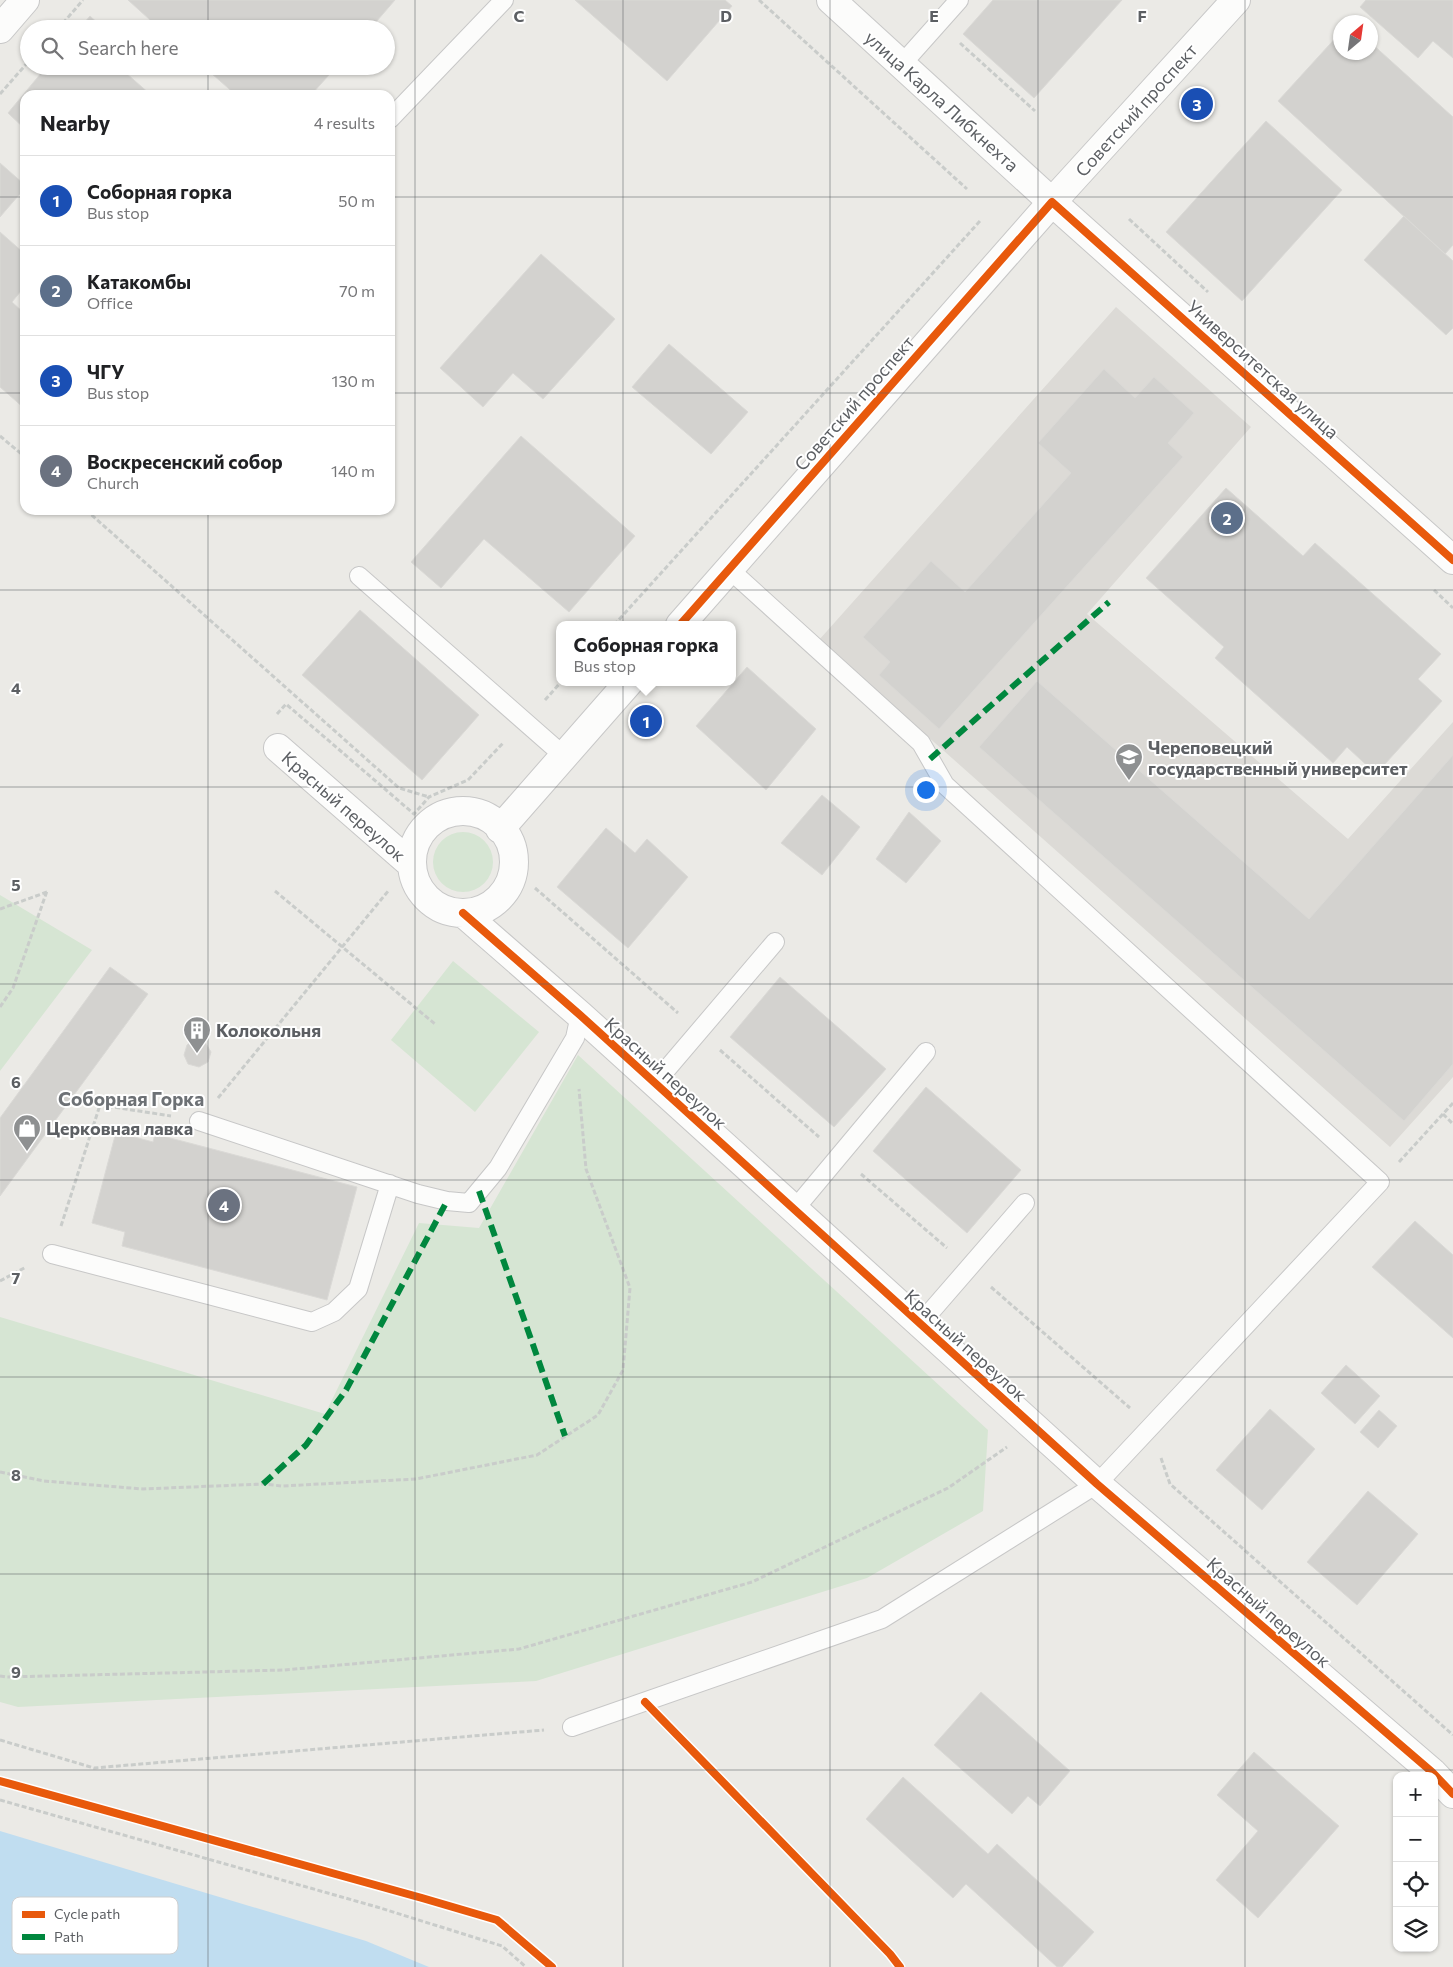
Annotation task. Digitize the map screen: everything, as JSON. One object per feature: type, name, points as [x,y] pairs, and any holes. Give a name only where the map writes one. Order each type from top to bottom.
[{"type":"street","points":[[0,29],[25,0]]},
{"type":"street","name":"улица Карла Либкнехта","points":[[831,0],[1052,202]]},
{"type":"street","name":"Советский проспект","points":[[684,621],[1052,202],[1236,0]]},
{"type":"street","name":"Университетская улица","points":[[1052,202],[1453,560]]},
{"type":"street","points":[[500,829],[625,686]]},
{"type":"street","name":"Красный переулок","points":[[278,748],[411,864]]},
{"type":"street","points":[[450,812],[472,812],[494,821],[500,829],[508,838],[514,861],[510,883],[496,901],[476,912],[463,913],[453,913],[432,904],[417,886],[411,864],[416,842],[429,823],[450,812]]},
{"type":"street","name":"Красный переулок","points":[[463,913],[578,1027],[655,1083],[1097,1484],[1432,1772],[1453,1794]]},
{"type":"lane","points":[[395,115],[504,0]]},
{"type":"lane","points":[[902,64],[937,23],[950,3]]},
{"type":"lane","points":[[572,1727],[882,1619],[1097,1484],[1380,1182],[945,785],[921,743],[729,569]]},
{"type":"lane","points":[[359,576],[564,756]]},
{"type":"lane","points":[[655,1083],[775,942]]},
{"type":"lane","points":[[199,1121],[390,1184],[447,1201],[469,1202],[498,1168],[578,1027]]},
{"type":"lane","points":[[794,1210],[926,1052]]},
{"type":"lane","points":[[52,1254],[312,1322],[334,1312],[358,1289],[390,1184]]},
{"type":"lane","points":[[920,1324],[1025,1203]]},
{"type":"path","points":[[66,20],[83,0]]},
{"type":"path","points":[[759,0],[967,189]]},
{"type":"path","points":[[937,23],[1035,112]]},
{"type":"path","points":[[0,94],[20,71]]},
{"type":"path","points":[[618,621],[980,221]]},
{"type":"path","points":[[0,436],[20,454]]},
{"type":"path","points":[[92,515],[399,788],[429,797]]},
{"type":"path","points":[[276,715],[286,704],[414,814],[429,797],[468,780],[523,720],[537,709],[557,686]]},
{"type":"path","points":[[0,1281],[52,1254],[100,1105],[199,1121],[391,887]]},
{"type":"path","points":[[535,888],[1151,1427],[1170,1484],[1453,1735]]},
{"type":"path","points":[[0,909],[47,891],[13,988],[0,1007]]},
{"type":"path","points":[[275,891],[435,1024]]},
{"type":"path","points":[[0,1472],[44,1481],[143,1489],[263,1484],[282,1486],[416,1479],[536,1455],[598,1415],[623,1370],[630,1288],[586,1169],[578,1027]]},
{"type":"path","points":[[1380,1182],[1453,1103]]},
{"type":"path","points":[[1443,1114],[1453,1124]]},
{"type":"path","points":[[0,1676],[7,1678],[284,1670],[519,1649],[752,1582],[948,1488],[1011,1444]]},
{"type":"path","points":[[0,1740],[94,1768],[572,1727]]},
{"type":"path","points":[[0,1800],[368,1905],[502,1946],[526,1967]]},
{"type":"shaded area","name":"Череповецкий государственный университет","points":[[1116,307],[1251,427],[1087,614],[1348,839],[1453,722],[1453,1077],[1390,1147],[819,640]]},
{"type":"green space","points":[[457,832],[469,832],[485,840],[491,850],[493,862],[491,874],[485,884],[469,892],[457,892],[441,884],[433,868],[433,856],[441,840]]},
{"type":"green space","points":[[0,895],[92,950],[0,1071]]},
{"type":"green space","points":[[453,961],[539,1032],[475,1112],[391,1040]]},
{"type":"green space","points":[[578,1055],[988,1430],[983,1511],[867,1578],[536,1681],[18,1707],[0,1702],[0,1317],[325,1414],[419,1223],[479,1228]]},
{"type":"water","points":[[0,1831],[366,1941],[429,1967],[0,1967]]},
{"type":"building","points":[[128,0],[395,0],[378,20],[150,20]]},
{"type":"building","points":[[575,0],[725,0],[732,6],[667,81]]},
{"type":"building","points":[[993,0],[1122,0],[1034,98],[963,34]]},
{"type":"building","points":[[1366,0],[1453,0],[1453,58],[1433,41],[1418,58],[1378,23],[1378,15],[1369,15],[1360,7]]},
{"type":"building","points":[[1333,41],[1333,60],[1378,60],[1378,49],[1453,117],[1453,245],[1445,254],[1278,101]]},
{"type":"building","points":[[40,75],[128,75],[145,90],[27,90]]},
{"type":"building","points":[[213,75],[329,75],[315,90],[230,90]]},
{"type":"building","points":[[20,99],[20,124],[8,113]]},
{"type":"building","points":[[1266,121],[1342,190],[1242,301],[1166,232]]},
{"type":"building","points":[[0,163],[20,181],[20,194],[0,217]]},
{"type":"building","points":[[1404,216],[1453,261],[1453,328],[1446,335],[1364,260]]},
{"type":"building","points":[[0,232],[20,250],[20,292],[12,302],[20,309],[20,405],[0,387]]},
{"type":"building","points":[[541,254],[615,319],[543,399],[513,373],[483,407],[440,368]]},
{"type":"building","points":[[669,344],[748,412],[711,454],[632,387]]},
{"type":"building","points":[[1104,369],[1135,398],[1154,377],[1194,413],[1168,443],[1183,457],[939,729],[879,675],[890,662],[863,637],[931,561],[965,592],[1071,473],[1038,443]]},
{"type":"building","points":[[521,436],[635,536],[569,612],[484,539],[441,588],[411,562]]},
{"type":"building","points":[[1226,488],[1303,556],[1315,543],[1441,654],[1418,679],[1442,701],[1376,774],[1347,747],[1333,763],[1215,658],[1224,647],[1146,578]]},
{"type":"building","points":[[360,610],[479,715],[422,780],[302,675]]},
{"type":"building","points":[[747,667],[816,729],[766,790],[696,726],[731,686],[736,686],[736,680]]},
{"type":"building","points":[[1037,681],[1309,919],[1453,755],[1453,1064],[1404,1121],[979,747]]},
{"type":"building","points":[[822,795],[860,827],[822,875],[781,843]]},
{"type":"building","points":[[909,812],[941,841],[906,883],[876,859]]},
{"type":"building","points":[[606,828],[635,853],[647,839],[688,877],[628,948],[557,887]]},
{"type":"building","points":[[110,967],[148,994],[0,1196],[0,1118]]},
{"type":"building","points":[[780,977],[886,1069],[834,1127],[730,1037]]},
{"type":"building","name":"Колокольня","points":[[195,1038],[205,1042],[211,1052],[208,1062],[199,1067],[188,1064],[184,1055],[187,1045]]},
{"type":"building","points":[[926,1087],[1021,1170],[967,1233],[873,1151]]},
{"type":"building","points":[[116,1132],[153,1142],[155,1134],[357,1187],[327,1300],[122,1246],[125,1232],[92,1223]]},
{"type":"building","points":[[1415,1221],[1453,1255],[1453,1338],[1372,1267]]},
{"type":"building","points":[[1346,1365],[1380,1396],[1355,1424],[1321,1393]]},
{"type":"building","points":[[1270,1409],[1315,1449],[1262,1510],[1216,1470]]},
{"type":"building","points":[[1379,1410],[1397,1426],[1378,1448],[1360,1432]]},
{"type":"building","points":[[1368,1491],[1418,1534],[1357,1605],[1307,1562]]},
{"type":"building","points":[[981,1692],[1070,1771],[1040,1806],[1028,1796],[1012,1814],[934,1745]]},
{"type":"building","points":[[1254,1752],[1339,1826],[1258,1918],[1216,1880],[1258,1831],[1217,1795]]},
{"type":"building","points":[[903,1777],[988,1854],[997,1844],[1094,1932],[1062,1967],[1057,1967],[966,1884],[953,1898],[866,1819]]},
{"type":"marked path","points":[[930,759],[1109,602]]},
{"type":"marked path","points":[[479,1191],[565,1436]]},
{"type":"marked path","points":[[263,1484],[306,1445],[346,1390],[447,1201]]},
{"type":"cycle path","points":[[684,621],[1052,202],[1453,560]]},
{"type":"cycle path","points":[[463,913],[580,1015],[1097,1484],[1432,1772],[1453,1794]]},
{"type":"cycle path","points":[[645,1702],[890,1954],[900,1967]]},
{"type":"cycle path","points":[[0,1781],[497,1920],[552,1967]]},
{"type":"place","name":"ЧГУ","points":[[1197,104]]},
{"type":"place","name":"Катакомбы","points":[[1227,518]]},
{"type":"place","name":"Соборная горка","points":[[646,721]]},
{"type":"place","name":"Череповецкий государственный университет","points":[[1129,781]]},
{"type":"place","name":"Колокольня","points":[[197,1054]]},
{"type":"place","name":"Церковная лавка","points":[[27,1152]]},
{"type":"place","name":"Воскресенский собор","points":[[224,1205]]},
{"type":"district","name":"Соборная Горка","points":[[131,1098]]}]
